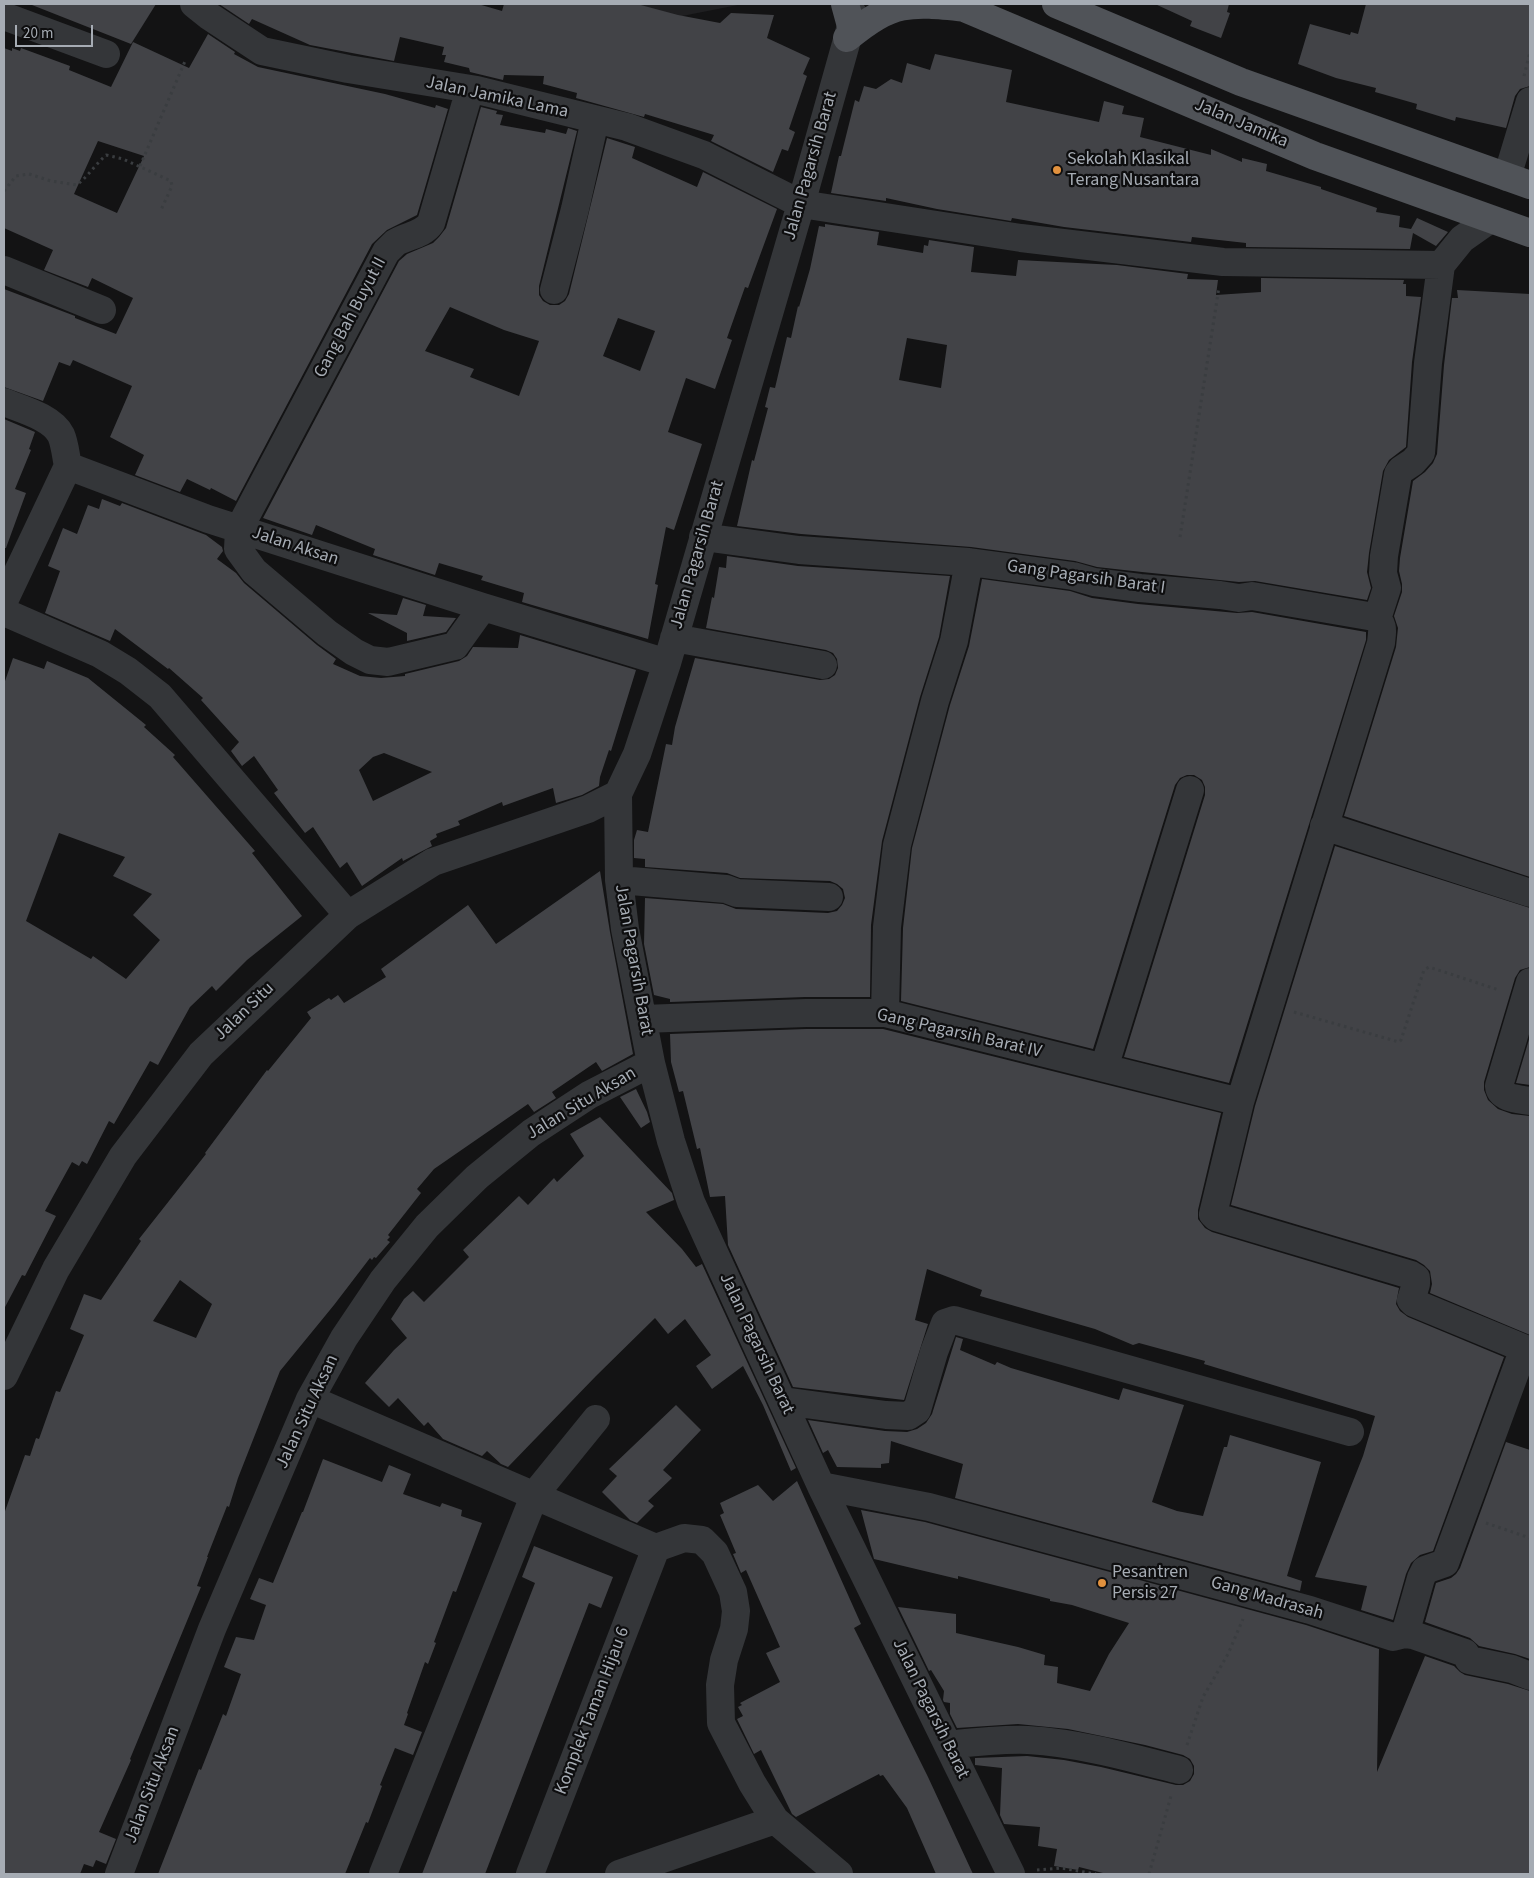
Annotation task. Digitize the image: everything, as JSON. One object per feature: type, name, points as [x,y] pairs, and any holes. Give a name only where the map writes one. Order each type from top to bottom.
[{"type":"main road","name":"Jalan Jamika","points":[[850,18],[872,18],[899,6],[924,4],[961,6],[1315,156],[1530,234]]},
{"type":"main road","points":[[1056,4],[1241,82],[1519,181]]},
{"type":"street","name":"Jalan Jamika Lama","points":[[194,4],[262,51],[348,69],[470,90],[627,128],[704,155],[801,204],[1021,238],[1223,262],[1440,265]]},
{"type":"street","points":[[4,16],[106,54]]},
{"type":"street","name":"Jalan Pagarsih Barat","points":[[850,18],[801,204],[670,651],[637,754],[618,794],[619,880],[625,929],[651,1063],[671,1141],[691,1202],[822,1486],[948,1746],[1020,1873]]},
{"type":"street","name":"Gang Bah Buyut II","points":[[239,529],[386,252],[396,243],[426,229],[430,223],[470,90]]},
{"type":"street","points":[[1519,181],[1530,101]]},
{"type":"street","points":[[554,290],[595,120]]},
{"type":"street","points":[[1405,1634],[1421,1578],[1428,1568],[1444,1563],[1523,1348],[1414,1303],[1411,1300],[1416,1278],[1411,1275],[1216,1217],[1213,1214],[1240,1102],[1381,644],[1382,627],[1377,619],[1387,588],[1383,573],[1384,556],[1398,474],[1422,452],[1428,363],[1440,265],[1462,239],[1489,220]]},
{"type":"street","points":[[4,270],[102,310]]},
{"type":"street","points":[[4,402],[41,417],[55,428],[61,435],[68,466],[4,601]]},
{"type":"street","name":"Jalan Aksan","points":[[68,466],[208,519],[483,607],[670,651],[823,665]]},
{"type":"street","points":[[239,529],[238,549],[254,571],[327,633],[354,652],[370,660],[388,662],[455,646],[483,607]]},
{"type":"street","name":"Gang Pagarsih Barat I","points":[[703,537],[799,550],[969,562],[1073,576],[1094,582],[1140,588],[1239,598],[1252,596],[1294,602],[1377,619]]},
{"type":"street","points":[[885,1013],[886,926],[897,845],[935,701],[954,641],[969,562]]},
{"type":"street","points":[[4,612],[100,654],[128,671],[160,696],[348,915]]},
{"type":"street","points":[[1104,1068],[1190,790]]},
{"type":"street","name":"Jalan Situ","points":[[4,1376],[56,1269],[122,1156],[201,1054],[348,915],[433,862],[588,809],[618,794]]},
{"type":"street","points":[[1324,826],[1530,893]]},
{"type":"street","points":[[619,880],[726,889],[737,893],[829,897]]},
{"type":"street","points":[[1528,990],[1499,1091],[1503,1095],[1530,1101]]},
{"type":"street","name":"Gang Pagarsih Barat IV","points":[[643,1019],[806,1013],[885,1013],[1240,1102]]},
{"type":"street","name":"Jalan Situ Aksan","points":[[119,1874],[212,1630],[310,1399],[344,1338],[383,1280],[427,1226],[476,1177],[531,1133],[589,1095],[651,1063]]},
{"type":"street","points":[[783,1401],[886,1415],[908,1416],[913,1414],[917,1410],[934,1352],[945,1323],[954,1320],[1350,1432]]},
{"type":"street","points":[[310,1399],[535,1494],[656,1548],[684,1538],[702,1540],[715,1553],[733,1592],[736,1611],[734,1629],[724,1660],[720,1685],[721,1723],[752,1783],[775,1820],[839,1874]]},
{"type":"street","points":[[383,1874],[535,1494],[596,1419]]},
{"type":"street","name":"Gang Madrasah","points":[[822,1486],[929,1507],[1310,1610],[1393,1637],[1405,1634],[1413,1635],[1465,1653],[1469,1660],[1512,1669],[1530,1676]]},
{"type":"street","name":"Komplek Taman Hijau 6","points":[[530,1874],[656,1548]]},
{"type":"street","points":[[948,1746],[979,1741],[1029,1740],[1086,1748],[1179,1770]]},
{"type":"street","points":[[619,1874],[775,1820]]},
{"type":"path","points":[[140,166],[186,59]]},
{"type":"path","points":[[4,191],[16,176],[29,174],[51,181],[77,185],[106,156],[123,159],[171,181],[172,186],[161,210]]},
{"type":"path","points":[[1180,538],[1223,262]]},
{"type":"path","points":[[1269,1005],[1398,1042],[1401,1040],[1426,967],[1528,990]]},
{"type":"path","points":[[1462,1515],[1530,1538]]},
{"type":"path","points":[[1149,1874],[1179,1770],[1203,1698],[1228,1654],[1246,1613],[1251,1594]]},
{"type":"path","points":[[1020,1873],[1052,1868],[1096,1874]]},
{"type":"shaded area","points":[[631,4],[743,4],[667,19]]},
{"type":"building","points":[[32,4],[156,4],[131,44]]},
{"type":"building","points":[[219,4],[478,4],[502,11],[504,4],[637,4],[678,15],[720,23],[731,13],[774,15],[767,38],[810,58],[803,74],[807,76],[789,129],[795,132],[788,151],[782,149],[773,172],[711,141],[714,135],[645,114],[644,117],[576,98],[577,93],[543,84],[544,76],[504,75],[503,80],[470,72],[469,68],[444,62],[446,55],[442,55],[444,47],[400,37],[394,61],[310,45],[252,19],[249,24]]},
{"type":"building","points":[[1155,4],[1229,4],[1227,12],[1230,13],[1221,38],[1190,26],[1192,21]]},
{"type":"building","points":[[1366,4],[1530,4],[1530,86],[1520,89],[1515,96],[1506,128],[1456,117],[1455,121],[1416,109],[1417,104],[1375,92],[1376,88],[1336,78],[1298,64],[1310,24],[1350,35],[1351,32],[1358,34]]},
{"type":"building","points":[[208,34],[235,52],[234,54],[258,67],[385,94],[435,108],[436,105],[448,109],[417,215],[387,230],[372,244],[236,501],[211,488],[210,490],[187,479],[180,492],[135,475],[144,455],[110,437],[132,386],[73,360],[70,366],[59,362],[43,401],[4,387],[4,289],[116,334],[133,298],[92,278],[88,287],[44,270],[53,250],[4,228],[4,48],[20,51],[21,48],[70,66],[69,70],[111,87],[133,42],[189,68]],"holes":[[[98,141],[144,156],[117,213],[74,194]]]},
{"type":"building","points":[[935,54],[1012,70],[1006,102],[1099,122],[1104,101],[1124,106],[1122,114],[1144,118],[1140,137],[1211,155],[1211,149],[1242,162],[1242,158],[1267,164],[1266,171],[1321,187],[1321,189],[1377,208],[1376,212],[1400,216],[1399,227],[1411,229],[1417,218],[1448,232],[1436,246],[1413,233],[1410,249],[1246,247],[1246,243],[1192,237],[1191,242],[1064,227],[1012,218],[1011,221],[937,209],[886,198],[886,201],[831,193],[855,100],[859,102],[864,86],[876,89],[891,79],[902,83],[907,63],[930,70]]},
{"type":"building","points":[[481,107],[497,111],[496,114],[503,115],[500,125],[545,133],[546,129],[566,134],[568,128],[577,131],[539,286],[539,295],[543,301],[550,305],[559,305],[565,301],[569,294],[607,138],[635,147],[632,158],[697,187],[703,172],[777,209],[748,288],[745,287],[727,338],[732,340],[715,389],[686,378],[668,432],[702,444],[674,530],[666,527],[655,584],[658,585],[648,639],[522,602],[524,593],[481,580],[483,576],[439,563],[435,575],[373,555],[375,549],[316,525],[312,535],[263,518],[399,261],[407,254],[433,243],[446,228]],"holes":[[[450,307],[504,330],[539,341],[519,396],[470,377],[474,369],[425,351]],[[618,318],[655,331],[640,371],[603,356]]]},
{"type":"building","points":[[825,224],[879,232],[877,245],[923,253],[924,245],[928,246],[929,240],[974,247],[971,272],[1016,276],[1018,260],[1117,265],[1188,274],[1187,279],[1218,280],[1216,295],[1261,292],[1261,278],[1404,280],[1406,296],[1421,297],[1412,362],[1406,447],[1389,460],[1383,471],[1369,553],[1367,572],[1371,588],[1367,600],[1255,581],[1239,582],[1097,567],[1075,561],[971,547],[801,534],[737,526],[752,460],[754,461],[768,408],[765,407],[770,387],[775,388],[787,337],[791,338],[798,306],[810,269],[819,226],[825,227]],"holes":[[[907,338],[947,345],[941,388],[899,380]]]},
{"type":"building","points":[[1457,290],[1530,294],[1530,877],[1344,816],[1396,647],[1398,628],[1394,616],[1402,592],[1399,571],[1400,558],[1413,481],[1433,463],[1437,454],[1444,365],[1452,298],[1458,298]]},
{"type":"building","points":[[4,419],[35,432],[29,449],[31,450],[15,489],[26,493],[6,548],[4,548]]},
{"type":"building","points":[[102,499],[120,506],[122,503],[206,535],[222,547],[223,551],[217,559],[236,573],[244,583],[317,645],[336,659],[333,664],[360,676],[381,678],[405,676],[405,674],[459,661],[467,656],[473,647],[518,648],[520,635],[636,670],[611,751],[609,750],[600,777],[599,786],[582,795],[556,803],[553,788],[503,806],[502,802],[458,821],[460,825],[436,834],[437,837],[430,841],[432,846],[403,861],[402,858],[362,886],[347,862],[340,868],[313,827],[305,833],[274,793],[278,790],[254,756],[242,766],[231,751],[239,742],[201,700],[203,698],[169,668],[115,629],[110,641],[45,613],[60,571],[48,566],[63,528],[77,534],[88,505],[99,509]],"holes":[[[384,753],[432,772],[373,801],[359,770],[373,757]]]},
{"type":"building","points":[[727,556],[798,566],[950,576],[939,637],[920,697],[882,841],[871,925],[870,997],[805,997],[670,1002],[670,999],[654,995],[644,944],[645,898],[723,904],[736,909],[828,913],[837,911],[845,898],[843,889],[830,881],[740,878],[727,873],[645,867],[645,859],[634,858],[634,840],[637,830],[648,832],[666,744],[672,745],[675,727],[695,658],[820,680],[829,679],[835,675],[838,668],[837,659],[833,653],[826,650],[706,628],[712,597],[714,598],[719,567],[726,568]]},
{"type":"building","points":[[982,579],[1070,591],[1092,598],[1138,604],[1237,613],[1252,612],[1366,632],[1366,640],[1229,1083],[1124,1057],[1205,795],[1205,787],[1202,780],[1194,775],[1180,778],[1175,785],[1093,1049],[901,1001],[903,928],[912,848],[950,705],[969,646]]},
{"type":"building","points":[[403,598],[426,605],[423,616],[456,618],[446,632],[407,641],[407,633],[368,613],[397,615]]},
{"type":"building","points":[[13,658],[44,669],[47,661],[88,678],[146,725],[144,727],[175,755],[173,757],[255,851],[252,853],[302,916],[247,960],[216,991],[212,986],[190,1007],[158,1065],[150,1061],[114,1124],[109,1121],[87,1164],[82,1161],[79,1166],[72,1162],[45,1211],[56,1216],[25,1276],[22,1275],[4,1309],[4,684]],"holes":[[[59,833],[125,857],[113,876],[152,894],[133,915],[160,940],[126,979],[93,956],[91,959],[26,921]]]},
{"type":"building","points":[[1335,846],[1530,908],[1530,967],[1520,970],[1515,978],[1484,1082],[1484,1090],[1488,1100],[1498,1109],[1512,1114],[1530,1116],[1530,1335],[1430,1293],[1432,1284],[1430,1271],[1416,1260],[1231,1205],[1255,1106]]},
{"type":"building","points":[[600,871],[633,1054],[602,1071],[596,1062],[552,1092],[556,1098],[534,1112],[528,1104],[434,1169],[417,1189],[421,1193],[388,1235],[390,1237],[387,1240],[390,1242],[376,1258],[374,1257],[372,1260],[370,1258],[280,1371],[238,1478],[229,1507],[227,1506],[207,1557],[197,1586],[201,1587],[131,1760],[99,1832],[116,1839],[106,1864],[96,1860],[93,1867],[84,1864],[80,1874],[4,1874],[4,1514],[25,1455],[30,1456],[36,1438],[39,1439],[56,1391],[60,1392],[84,1335],[70,1329],[84,1294],[101,1300],[141,1241],[139,1239],[206,1154],[267,1070],[311,1018],[307,1012],[329,998],[331,1000],[338,995],[344,1003],[386,977],[381,969],[468,905],[496,944]],"holes":[[[180,1280],[212,1304],[196,1338],[153,1321]]]},
{"type":"building","points":[[806,1029],[883,1029],[1221,1113],[1198,1210],[1198,1219],[1205,1228],[1212,1232],[1399,1288],[1396,1304],[1400,1311],[1408,1317],[1504,1357],[1433,1551],[1420,1555],[1411,1563],[1393,1620],[1361,1610],[1367,1586],[1315,1577],[1363,1456],[1375,1416],[1204,1364],[1205,1361],[1139,1343],[1133,1345],[1095,1329],[980,1296],[982,1290],[927,1269],[915,1320],[928,1324],[904,1400],[793,1387],[728,1245],[725,1196],[710,1197],[700,1148],[697,1149],[683,1091],[679,1092],[671,1062],[670,1034]]},
{"type":"building","points":[[1530,1036],[1530,1085],[1516,1083]]},
{"type":"building","points":[[636,1089],[650,1122],[641,1128],[620,1097]]},
{"type":"building","points":[[600,1117],[672,1193],[674,1200],[646,1212],[682,1249],[696,1267],[702,1264],[796,1468],[791,1471],[763,1405],[743,1366],[712,1389],[696,1366],[711,1355],[685,1319],[668,1334],[655,1318],[508,1467],[501,1464],[487,1451],[482,1456],[443,1439],[428,1422],[424,1426],[398,1398],[389,1407],[365,1383],[407,1338],[391,1319],[404,1299],[413,1291],[424,1302],[469,1257],[463,1250],[519,1196],[528,1205],[554,1178],[557,1182],[584,1156],[570,1134]]},
{"type":"building","points":[[956,1337],[963,1339],[960,1350],[995,1365],[997,1362],[1011,1368],[1119,1400],[1123,1388],[1184,1405],[1152,1502],[1177,1511],[1203,1516],[1224,1447],[1227,1447],[1230,1435],[1321,1462],[1287,1576],[1302,1581],[1300,1591],[955,1498],[963,1464],[891,1441],[889,1463],[881,1464],[881,1468],[837,1467],[828,1450],[823,1453],[808,1420],[885,1431],[907,1432],[917,1429],[926,1423],[932,1414]]},
{"type":"building","points":[[676,1405],[701,1430],[663,1470],[672,1478],[648,1501],[654,1506],[637,1523],[630,1520],[602,1492],[617,1476],[609,1469]]},
{"type":"building","points":[[1506,1442],[1530,1450],[1530,1659],[1479,1646],[1470,1638],[1425,1622],[1436,1583],[1451,1578],[1460,1568]]},
{"type":"building","points":[[323,1459],[382,1482],[389,1465],[411,1474],[403,1494],[440,1507],[442,1503],[462,1510],[461,1516],[482,1523],[456,1592],[453,1591],[434,1642],[436,1643],[428,1664],[425,1662],[407,1713],[404,1725],[422,1732],[413,1755],[395,1748],[380,1785],[382,1786],[368,1823],[366,1822],[345,1874],[158,1874],[199,1769],[201,1770],[223,1714],[226,1716],[241,1674],[224,1667],[236,1637],[254,1640],[266,1605],[250,1599],[259,1578],[273,1583]]},
{"type":"building","points":[[797,1481],[861,1624],[854,1628],[928,1777],[973,1874],[936,1874],[907,1808],[883,1775],[880,1776],[879,1774],[796,1817],[792,1814],[761,1750],[754,1754],[737,1719],[743,1716],[738,1707],[742,1705],[740,1703],[780,1682],[766,1653],[780,1647],[746,1570],[741,1573],[733,1554],[736,1553],[720,1515],[724,1513],[720,1503],[758,1485],[773,1501]]},
{"type":"building","points":[[861,1510],[925,1522],[1306,1625],[1379,1649],[1377,1772],[1425,1656],[1454,1666],[1465,1675],[1508,1684],[1530,1691],[1530,1874],[1107,1874],[1079,1867],[1078,1870],[1054,1866],[1057,1849],[1038,1846],[1040,1827],[1004,1824],[1000,1815],[1002,1768],[975,1765],[975,1758],[1027,1756],[1064,1760],[1176,1785],[1183,1785],[1190,1781],[1194,1774],[1194,1766],[1190,1759],[1183,1755],[1145,1745],[1068,1729],[1018,1724],[957,1728],[950,1714],[950,1703],[944,1702],[944,1691],[931,1670],[929,1671],[898,1607],[956,1614],[956,1633],[1045,1655],[1044,1665],[1058,1667],[1057,1683],[1090,1691],[1109,1654],[1129,1623],[1072,1605],[1050,1601],[1050,1599],[958,1576],[958,1579],[874,1559]]},
{"type":"building","points":[[534,1546],[613,1577],[601,1608],[589,1603],[485,1874],[422,1874],[535,1583],[522,1577]]},
{"type":"place","name":"Sekolah Klasikal Terang Nusantara","points":[[1057,170]]},
{"type":"place","name":"Pesantren Persis 27","points":[[1102,1583]]}]
